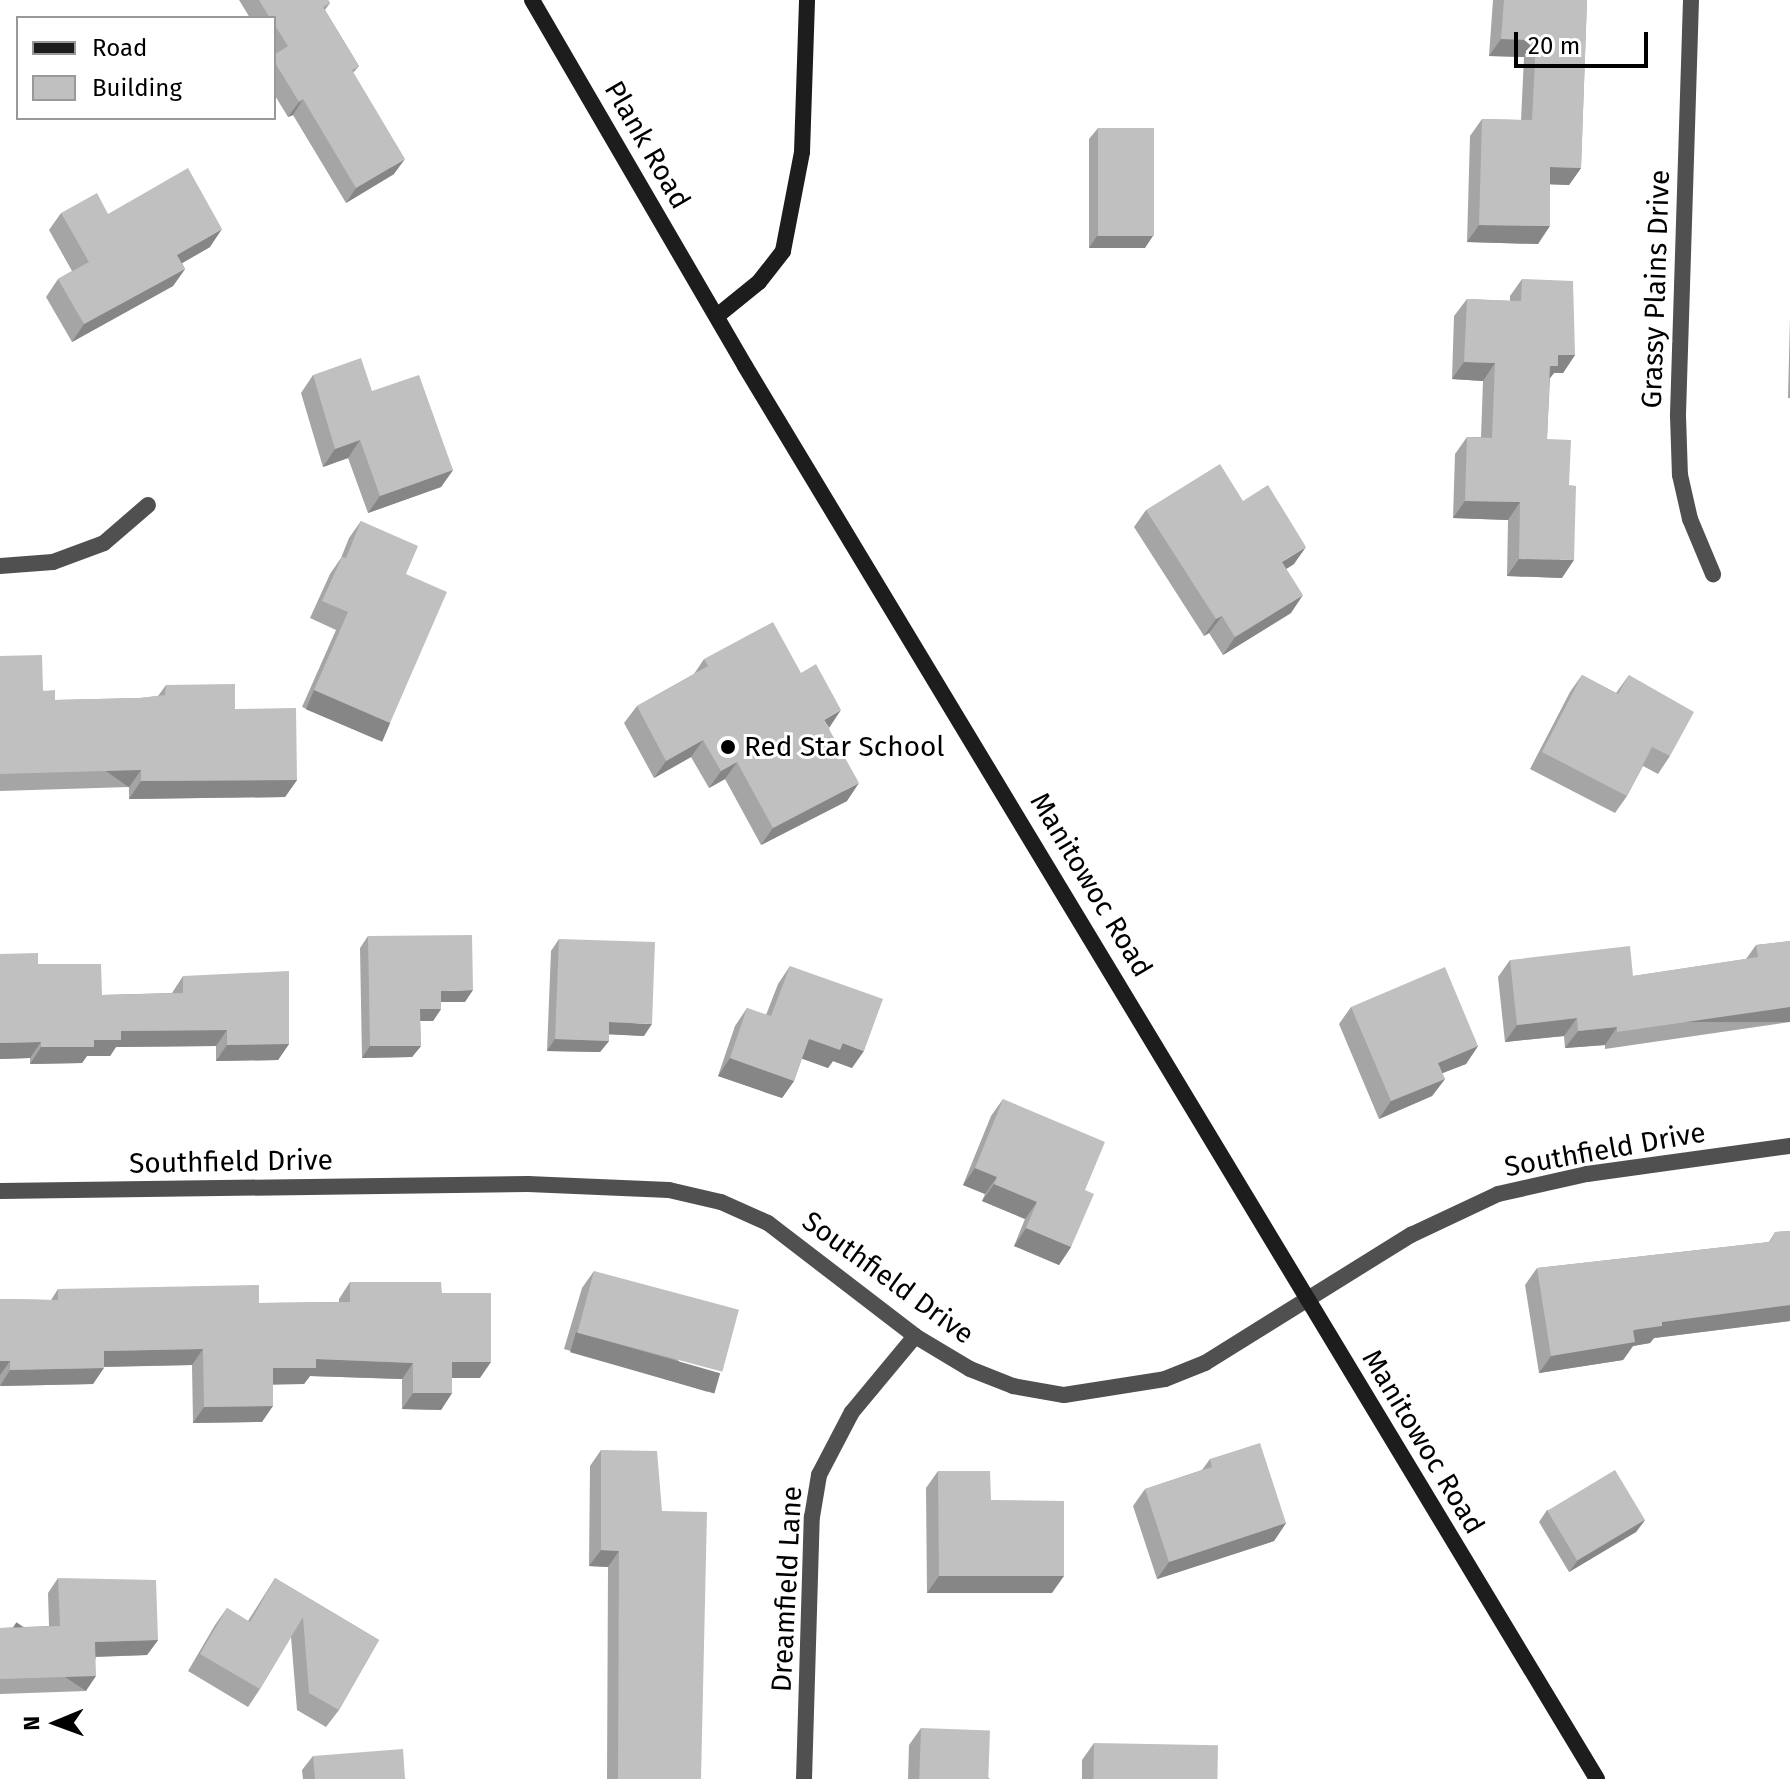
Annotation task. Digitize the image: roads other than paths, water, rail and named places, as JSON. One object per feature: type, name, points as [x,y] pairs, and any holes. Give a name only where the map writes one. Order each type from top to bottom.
[{"type":"street","name":"Plank Road","points":[[532,0],[717,316]]},
{"type":"street","points":[[717,316],[759,282],[783,251],[802,152],[807,0]]},
{"type":"street","name":"Grassy Plains Drive","points":[[1691,0],[1678,416],[1680,475],[1690,519],[1713,574]]},
{"type":"street","name":"Manitowoc Road","points":[[717,316],[1597,1779]]},
{"type":"street","points":[[0,566],[53,562],[104,543],[148,505]]},
{"type":"street","name":"Southfield Drive","points":[[0,1191],[528,1184],[669,1190],[721,1202],[768,1223],[915,1336],[984,1375],[1064,1395],[1165,1379],[1245,1341],[1306,1299],[1411,1235],[1498,1194],[1587,1174],[1790,1146]]},
{"type":"street","name":"Dreamfield Lane","points":[[804,1779],[812,1517],[819,1475],[852,1412],[915,1336]]},
{"type":"place","name":"Red Star School","points":[[728,747]]}]
